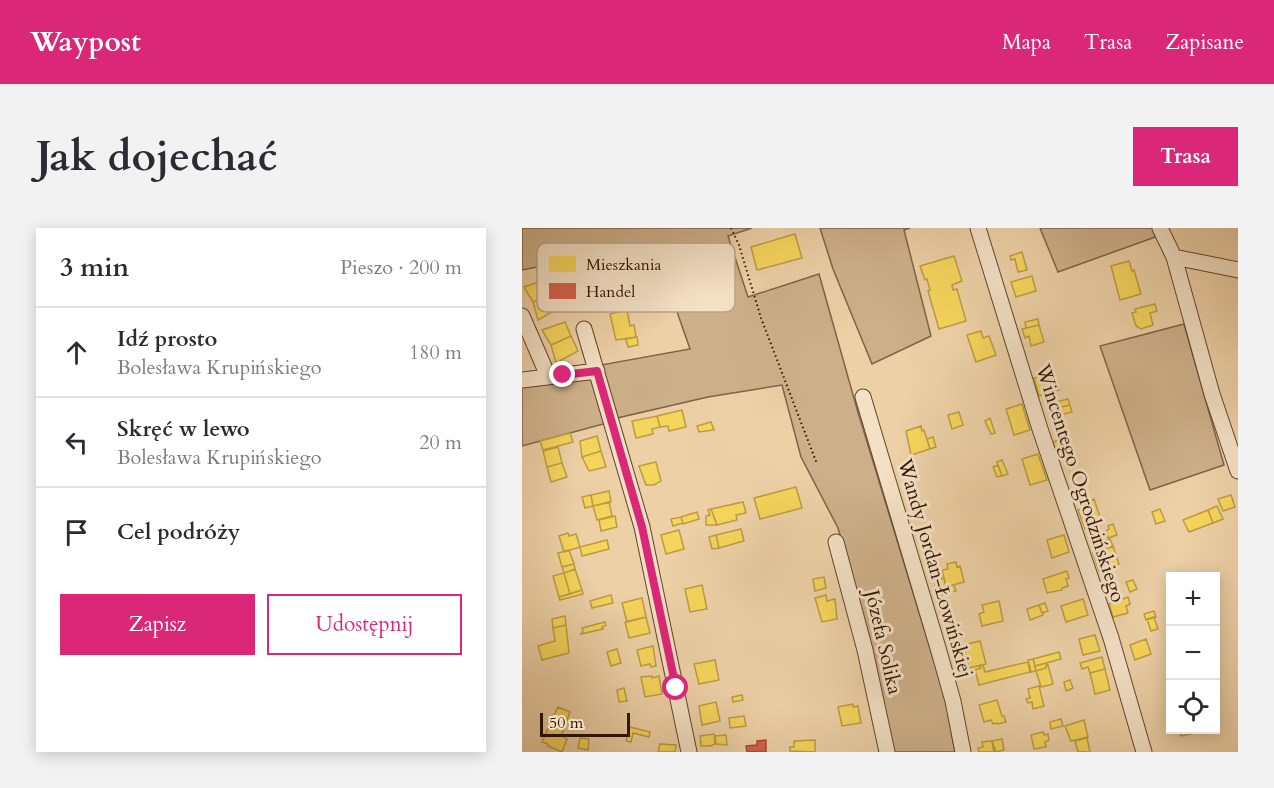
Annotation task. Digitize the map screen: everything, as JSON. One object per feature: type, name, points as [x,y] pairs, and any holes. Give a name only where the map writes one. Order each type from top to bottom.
[{"type":"street","name":"Wincentego Ogrodzińskiego","points":[[978,228],[1043,440],[1111,638],[1144,752]]},
{"type":"street","points":[[1160,228],[1174,257],[1212,394],[1238,471]]},
{"type":"street","points":[[1174,257],[1238,270]]},
{"type":"street","points":[[522,316],[545,369],[546,377]]},
{"type":"street","points":[[584,329],[648,549],[689,752]]},
{"type":"street","points":[[522,380],[597,371]]},
{"type":"street","name":"Wandy Jordan-Łowińskiej","points":[[863,397],[944,669],[963,752]]},
{"type":"street","name":"Józefa Solika","points":[[836,542],[862,640],[887,752]]},
{"type":"path","points":[[731,228],[739,245],[761,318],[817,464]]},
{"type":"shaded area","points":[[522,228],[752,228],[728,236],[730,243],[537,243],[537,267],[522,270]]},
{"type":"shaded area","points":[[820,228],[910,228],[904,230],[931,336],[872,364],[833,269]]},
{"type":"shaded area","points":[[1040,228],[1154,228],[1158,236],[1058,272]]},
{"type":"shaded area","points":[[735,257],[748,297],[819,274],[857,409],[946,701],[955,752],[893,752],[854,584],[838,528],[801,457],[782,385],[708,397],[617,418],[601,365],[690,349],[677,312],[735,312]]},
{"type":"shaded area","points":[[1184,324],[1224,465],[1150,490],[1100,346]]},
{"type":"shaded area","points":[[586,375],[595,381],[607,423],[522,446],[522,384]]},
{"type":"building: Mieszkania","points":[[795,234],[802,258],[757,270],[751,247]]},
{"type":"building: Mieszkania","points":[[1022,252],[1027,270],[1018,272],[1015,259],[1011,260],[1010,256]]},
{"type":"building: Mieszkania","points":[[954,256],[962,281],[952,285],[953,290],[957,289],[966,321],[939,329],[928,291],[930,290],[927,279],[925,280],[920,266]]},
{"type":"building: Mieszkania","points":[[1129,261],[1141,294],[1120,300],[1111,266]]},
{"type":"building: Mieszkania","points":[[1032,276],[1036,291],[1016,297],[1011,282]]},
{"type":"building: Mieszkania","points":[[537,282],[537,300],[533,302],[524,287]]},
{"type":"building: Mieszkania","points":[[537,300],[537,312],[552,312],[538,320],[533,302]]},
{"type":"building: Mieszkania","points":[[1155,304],[1157,311],[1150,313],[1153,325],[1141,329],[1136,326],[1132,313],[1136,312],[1135,309]]},
{"type":"building: Mieszkania","points":[[627,312],[630,326],[634,325],[636,337],[616,340],[610,314]]},
{"type":"building: Mieszkania","points":[[1038,319],[1039,325],[1026,328],[1025,322]]},
{"type":"building: Mieszkania","points":[[565,322],[571,336],[551,345],[542,330]]},
{"type":"building: Mieszkania","points":[[1039,325],[1044,342],[1031,346],[1029,336],[1025,338],[1022,329]]},
{"type":"building: Mieszkania","points":[[981,331],[983,338],[989,336],[996,355],[976,362],[967,335]]},
{"type":"building: Mieszkania","points":[[571,336],[578,351],[556,363],[551,345]]},
{"type":"building: Mieszkania","points":[[637,337],[638,345],[628,347],[626,339]]},
{"type":"building: Mieszkania","points":[[1053,372],[1059,390],[1053,392],[1054,396],[1046,398],[1045,394],[1039,396],[1034,378]]},
{"type":"building: Mieszkania","points":[[1068,399],[1070,405],[1057,408],[1056,402]]},
{"type":"building: Mieszkania","points":[[1022,404],[1030,430],[1014,435],[1006,409]]},
{"type":"building: Mieszkania","points":[[1070,405],[1072,412],[1060,415],[1057,408]]},
{"type":"building: Mieszkania","points":[[682,410],[686,427],[669,431],[668,426],[660,427],[657,416]]},
{"type":"building: Mieszkania","points":[[959,412],[963,425],[952,429],[948,415]]},
{"type":"building: Mieszkania","points":[[657,416],[660,427],[652,429],[653,434],[636,438],[632,421]]},
{"type":"building: Mieszkania","points":[[1061,416],[1065,428],[1059,429],[1056,417]]},
{"type":"building: Mieszkania","points":[[990,418],[995,433],[991,434],[985,421]]},
{"type":"building: Mieszkania","points":[[711,422],[714,430],[699,432],[697,426]]},
{"type":"building: Mieszkania","points":[[921,426],[930,449],[911,455],[906,431]]},
{"type":"building: Mieszkania","points":[[570,433],[573,442],[543,450],[540,441]]},
{"type":"building: Mieszkania","points":[[597,436],[601,451],[582,457],[580,441]]},
{"type":"building: Mieszkania","points":[[933,437],[936,447],[930,449],[927,439]]},
{"type":"building: Mieszkania","points":[[1068,437],[1073,451],[1058,456],[1053,442]]},
{"type":"building: Mieszkania","points":[[558,447],[562,463],[547,467],[543,451]]},
{"type":"building: Mieszkania","points":[[601,451],[606,467],[589,471],[582,457]]},
{"type":"building: Mieszkania","points":[[1038,454],[1047,480],[1030,485],[1022,459]]},
{"type":"building: Mieszkania","points":[[1002,460],[1008,474],[1002,476],[997,462]]},
{"type":"building: Mieszkania","points":[[656,462],[661,481],[654,485],[646,485],[639,466]]},
{"type":"building: Mieszkania","points":[[562,463],[567,477],[551,482],[547,467]]},
{"type":"building: Mieszkania","points":[[998,465],[1002,476],[997,477],[993,467]]},
{"type":"building: Mieszkania","points":[[796,487],[802,508],[760,519],[754,498]]},
{"type":"building: Mieszkania","points":[[609,491],[611,502],[593,506],[591,495]]},
{"type":"building: Mieszkania","points":[[591,495],[593,506],[585,508],[582,497]]},
{"type":"building: Mieszkania","points":[[1231,495],[1235,507],[1223,511],[1218,499]]},
{"type":"building: Mieszkania","points":[[1094,499],[1102,523],[1085,529],[1078,510],[1084,508],[1083,503]]},
{"type":"building: Mieszkania","points":[[609,502],[612,516],[597,520],[593,506]]},
{"type":"building: Mieszkania","points":[[743,502],[746,513],[736,515],[737,520],[717,525],[711,509]]},
{"type":"building: Mieszkania","points":[[1217,506],[1223,519],[1213,523],[1208,510]]},
{"type":"building: Mieszkania","points":[[711,509],[717,525],[706,525],[706,516],[710,515],[708,510]]},
{"type":"building: Mieszkania","points":[[1160,509],[1165,521],[1156,524],[1152,512]]},
{"type":"building: Mieszkania","points":[[1208,510],[1213,523],[1189,532],[1183,520]]},
{"type":"building: Mieszkania","points":[[697,512],[699,519],[683,524],[681,517]]},
{"type":"building: Mieszkania","points":[[615,516],[617,527],[601,531],[599,520]]},
{"type":"building: Mieszkania","points":[[681,517],[683,523],[673,526],[671,519]]},
{"type":"building: Mieszkania","points":[[1113,524],[1117,535],[1108,538],[1106,531],[1109,529],[1108,526]]},
{"type":"building: Mieszkania","points":[[741,529],[744,541],[719,548],[716,535]]},
{"type":"building: Mieszkania","points":[[679,530],[684,549],[666,554],[661,535]]},
{"type":"building: Mieszkania","points":[[568,533],[569,536],[576,534],[580,547],[564,552],[559,536]]},
{"type":"building: Mieszkania","points":[[716,535],[719,548],[712,549],[709,537]]},
{"type":"building: Mieszkania","points":[[1064,535],[1069,552],[1052,558],[1047,540]]},
{"type":"building: Mieszkania","points":[[1110,539],[1113,546],[1103,550],[1100,543]]},
{"type":"building: Mieszkania","points":[[607,540],[609,549],[582,556],[580,547]]},
{"type":"building: Mieszkania","points":[[1113,546],[1119,564],[1099,571],[1093,553]]},
{"type":"building: Mieszkania","points":[[569,550],[574,564],[562,567],[558,553]]},
{"type":"building: Mieszkania","points":[[956,562],[957,567],[960,566],[964,582],[946,587],[942,570],[948,569],[947,564]]},
{"type":"building: Mieszkania","points":[[574,564],[575,569],[564,573],[562,567]]},
{"type":"building: Mieszkania","points":[[575,569],[582,590],[570,594],[564,573]]},
{"type":"building: Mieszkania","points":[[1067,571],[1068,586],[1062,590],[1047,593],[1043,579]]},
{"type":"building: Mieszkania","points":[[564,573],[570,594],[559,597],[553,576]]},
{"type":"building: Mieszkania","points":[[824,577],[826,588],[815,591],[813,579]]},
{"type":"building: Mieszkania","points":[[944,578],[946,587],[954,585],[956,591],[938,596],[934,581]]},
{"type":"building: Mieszkania","points":[[1133,580],[1137,589],[1130,592],[1126,582]]},
{"type":"building: Mieszkania","points":[[702,585],[707,609],[690,612],[685,589]]},
{"type":"building: Mieszkania","points":[[582,590],[583,594],[560,600],[559,597]]},
{"type":"building: Mieszkania","points":[[611,595],[613,603],[592,608],[590,601]]},
{"type":"building: Mieszkania","points":[[826,595],[827,601],[835,599],[837,619],[822,622],[815,598]]},
{"type":"building: Mieszkania","points":[[1128,597],[1130,604],[1126,606],[1128,613],[1113,617],[1109,604]]},
{"type":"building: Mieszkania","points":[[642,598],[646,617],[627,622],[622,603]]},
{"type":"building: Mieszkania","points":[[1083,599],[1088,615],[1066,622],[1061,606]]},
{"type":"building: Mieszkania","points":[[999,601],[1003,621],[982,626],[979,614],[984,612],[982,605]]},
{"type":"building: Mieszkania","points":[[1045,603],[1048,611],[1042,613],[1039,605]]},
{"type":"building: Mieszkania","points":[[1039,605],[1043,615],[1030,620],[1027,609]]},
{"type":"building: Mieszkania","points":[[1154,611],[1156,617],[1146,620],[1144,614]]},
{"type":"building: Mieszkania","points":[[565,616],[566,625],[553,628],[552,619]]},
{"type":"building: Mieszkania","points":[[646,617],[650,633],[629,638],[625,622]]},
{"type":"building: Mieszkania","points":[[1154,617],[1158,629],[1151,631],[1147,619]]},
{"type":"building: Mieszkania","points":[[605,622],[603,629],[581,634],[582,628]]},
{"type":"building: Mieszkania","points":[[566,625],[569,653],[542,660],[538,646],[555,641],[553,628]]},
{"type":"building: Mieszkania","points":[[1095,635],[1100,651],[1083,655],[1079,639]]},
{"type":"building: Mieszkania","points":[[1146,639],[1151,654],[1135,660],[1130,645]]},
{"type":"building: Mieszkania","points":[[980,641],[986,664],[969,668],[963,645]]},
{"type":"building: Mieszkania","points":[[653,646],[656,666],[651,667],[650,664],[641,666],[637,650]]},
{"type":"building: Mieszkania","points":[[617,649],[621,663],[611,666],[607,652]]},
{"type":"building: Mieszkania","points":[[1059,652],[1061,659],[1035,666],[1033,659]]},
{"type":"building: Mieszkania","points":[[1102,657],[1105,669],[1090,673],[1088,667],[1082,669],[1080,663]]},
{"type":"building: Mieszkania","points":[[1033,659],[1036,671],[1031,672],[1028,660]]},
{"type":"building: Mieszkania","points":[[715,660],[719,680],[699,684],[694,664]]},
{"type":"building: Mieszkania","points":[[1028,662],[1030,672],[979,685],[975,670],[981,668],[980,665],[983,665],[985,672]]},
{"type":"building: Mieszkania","points":[[1047,663],[1046,668],[1036,671],[1035,666]]},
{"type":"building: Mieszkania","points":[[1048,665],[1053,684],[1041,687],[1036,671]]},
{"type":"building: Mieszkania","points":[[1105,669],[1110,690],[1095,694],[1090,673]]},
{"type":"building: Mieszkania","points":[[652,676],[652,678],[659,676],[662,694],[645,697],[641,677]]},
{"type":"building: Mieszkania","points":[[1070,680],[1073,688],[1066,691],[1064,682]]},
{"type":"building: Mieszkania","points":[[1039,686],[1044,706],[1033,709],[1032,702],[1028,703],[1026,699],[1030,698],[1028,689]]},
{"type":"building: Mieszkania","points":[[624,688],[627,701],[619,702],[617,690]]},
{"type":"building: Mieszkania","points":[[742,695],[743,700],[733,702],[732,697]]},
{"type":"building: Mieszkania","points":[[997,700],[1006,722],[993,724],[991,720],[984,722],[979,705]]},
{"type":"building: Mieszkania","points":[[716,702],[720,721],[702,725],[699,706]]},
{"type":"building: Mieszkania","points":[[853,704],[853,707],[858,706],[861,723],[842,726],[838,707]]},
{"type":"building: Mieszkania","points":[[558,707],[570,712],[561,736],[567,739],[562,752],[542,742]]},
{"type":"building: Mieszkania","points":[[744,716],[746,726],[730,728],[729,718]]},
{"type":"building: Mieszkania","points":[[1061,719],[1063,726],[1051,729],[1050,722]]},
{"type":"building: Mieszkania","points":[[1084,720],[1088,737],[1071,741],[1065,726]]},
{"type":"building: Mieszkania","points":[[630,727],[650,732],[649,737],[633,733],[631,742],[626,741]]},
{"type":"building: Mieszkania","points":[[1043,732],[1044,735],[1048,734],[1049,740],[1045,742],[1046,747],[1034,749],[1031,735]]},
{"type":"building: Mieszkania","points":[[714,734],[715,744],[701,746],[700,736]]},
{"type":"building: Mieszkania","points":[[726,735],[727,745],[716,744],[715,736]]},
{"type":"building: Mieszkania","points":[[580,738],[589,739],[588,750],[578,748]]},
{"type":"building: Mieszkania","points":[[1087,738],[1090,752],[1078,752],[1075,741]]},
{"type":"building: Mieszkania","points":[[1002,739],[1004,750],[996,752],[992,741]]},
{"type":"building: Mieszkania","points":[[815,740],[815,752],[790,751],[790,747],[794,747],[794,741]]},
{"type":"building: Mieszkania","points":[[992,741],[994,752],[979,752],[978,748],[983,747],[982,742]]},
{"type":"building: Mieszkania","points":[[660,744],[676,745],[675,752],[658,752]]},
{"type":"building: Handel","points":[[766,740],[766,752],[747,752],[746,746],[757,745],[757,741]]},
{"type":"route","points":[[563,375],[597,371],[642,527],[676,688]]}]
